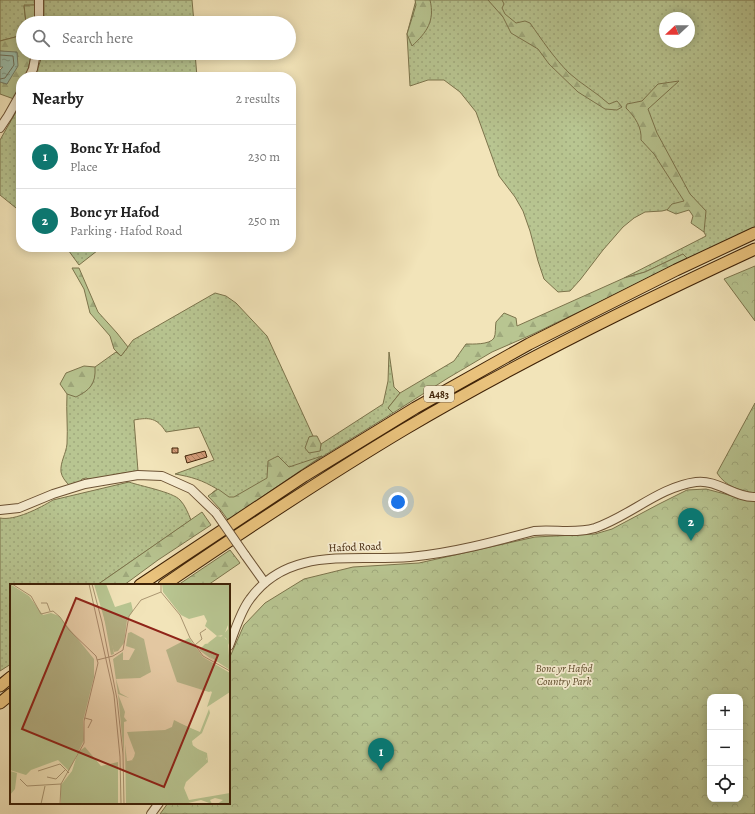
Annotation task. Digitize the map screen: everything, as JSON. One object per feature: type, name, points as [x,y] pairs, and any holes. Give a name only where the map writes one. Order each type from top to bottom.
[{"type":"highway","name":"A483","points":[[142,584],[304,476],[416,408],[529,344],[676,270],[755,234]]},
{"type":"highway","name":"A483","points":[[166,584],[298,496],[405,429],[500,375],[696,276],[755,249]]},
{"type":"highway","points":[[0,686],[10,678]]},
{"type":"highway","points":[[0,703],[10,695]]},
{"type":"street","points":[[39,0],[39,16]]},
{"type":"street","points":[[32,72],[35,60]]},
{"type":"street","points":[[0,128],[16,102]]},
{"type":"street","points":[[0,510],[19,508],[53,494],[85,484],[138,475],[162,476],[191,489],[216,513],[265,583]]},
{"type":"street","name":"Hafod Road","points":[[230,644],[249,599],[265,583],[280,572],[296,564],[341,557],[408,557],[445,552],[534,531],[574,531],[594,528],[665,492],[697,482],[710,483],[755,497]]},
{"type":"street","points":[[151,814],[157,804]]},
{"type":"green space","points":[[0,0],[36,0],[35,5],[24,6],[25,16],[16,16],[16,37],[0,41]]},
{"type":"green space","points":[[44,0],[192,0],[193,16],[44,16]]},
{"type":"green space","points":[[415,0],[430,0],[431,14],[426,31],[412,46],[407,34],[416,5]]},
{"type":"green space","points":[[416,0],[755,0],[755,228],[666,269],[687,258],[683,254],[645,272],[624,278],[706,236],[690,204],[662,211],[645,212],[634,218],[623,227],[570,291],[558,292],[544,279],[523,211],[515,197],[499,176],[476,112],[460,92],[444,80],[428,80],[410,86],[407,34]]},
{"type":"green space","points":[[488,0],[502,0],[504,4],[502,8],[505,14],[516,23],[525,21],[530,23],[553,55],[569,73],[609,104],[617,101],[622,107],[617,110],[605,109],[578,92],[549,64],[538,49],[511,33],[503,17]]},
{"type":"green space","points":[[24,5],[35,5],[35,16],[25,16]]},
{"type":"green space","points":[[16,37],[16,53],[0,51],[0,41]]},
{"type":"green space","points":[[16,56],[16,60],[30,60],[27,72],[16,72],[16,95],[14,99],[0,94],[0,82],[7,84]]},
{"type":"green space","points":[[41,60],[196,60],[197,72],[37,72]]},
{"type":"green space","points":[[679,81],[648,109],[657,133],[690,194],[706,211],[704,232],[691,223],[693,216],[689,210],[676,214],[667,210],[672,204],[684,201],[654,154],[641,140],[637,122],[626,108],[627,104],[642,101],[658,84]]},
{"type":"green space","points":[[16,112],[16,208],[0,195],[0,140]]},
{"type":"green space","points":[[70,252],[96,252],[79,265]]},
{"type":"green space","points":[[683,254],[687,258],[612,296],[492,352],[393,413],[388,408],[400,393],[454,361],[466,344],[481,344],[492,340],[495,336],[496,322],[504,313],[516,318],[517,326],[624,278],[645,272]]},
{"type":"green space","points":[[755,266],[755,321],[724,279]]},
{"type":"green space","points":[[72,268],[79,268],[98,312],[128,347],[121,356],[114,349],[110,336],[90,313],[84,289]]},
{"type":"green space","points":[[215,293],[226,296],[236,303],[267,336],[313,436],[309,437],[320,451],[321,444],[383,404],[388,381],[389,352],[394,387],[400,393],[388,408],[393,413],[304,468],[319,457],[230,509],[212,493],[217,489],[197,479],[175,474],[214,460],[199,427],[166,432],[156,421],[149,419],[134,420],[138,471],[117,474],[94,481],[86,478],[82,479],[80,482],[69,485],[62,476],[61,472],[61,465],[67,444],[67,394],[95,367],[116,352],[121,356],[133,340]]},
{"type":"green space","points":[[84,366],[95,367],[94,378],[91,386],[85,392],[76,397],[67,394],[60,384],[66,373]]},
{"type":"green space","points":[[755,403],[755,493],[744,491],[729,485],[724,482],[717,473]]},
{"type":"green space","points":[[317,436],[321,444],[320,451],[309,453],[305,448],[309,437]]},
{"type":"green space","points":[[278,456],[289,467],[322,456],[228,520],[208,496],[218,489],[229,497],[234,497],[267,478],[268,461]]},
{"type":"green space","points":[[129,482],[171,494],[176,497],[183,504],[191,520],[98,584],[10,584],[10,665],[0,671],[0,518],[13,518],[20,516],[53,500]]},
{"type":"green space","name":"Bonc yr Hafod Country Park","points":[[706,489],[748,500],[755,500],[755,814],[160,814],[167,804],[230,804],[230,657],[244,625],[265,603],[304,579],[353,567],[419,563],[535,537],[595,534],[612,529],[687,490]]},
{"type":"green space","points":[[202,512],[211,525],[158,560],[125,584],[98,584]]},
{"type":"green space","points":[[230,550],[240,563],[209,584],[179,584]]},
{"type":"water","points":[[0,51],[16,52],[18,66],[7,84],[0,82],[0,70],[3,67],[0,67]]},
{"type":"building","points":[[172,448],[178,448],[178,453],[172,453]]},
{"type":"building","points":[[205,451],[207,457],[187,463],[185,456]]},
{"type":"place","name":"Bonc yr Hafod","points":[[691,541]]},
{"type":"place","name":"Bonc Yr Hafod","points":[[381,771]]}]
